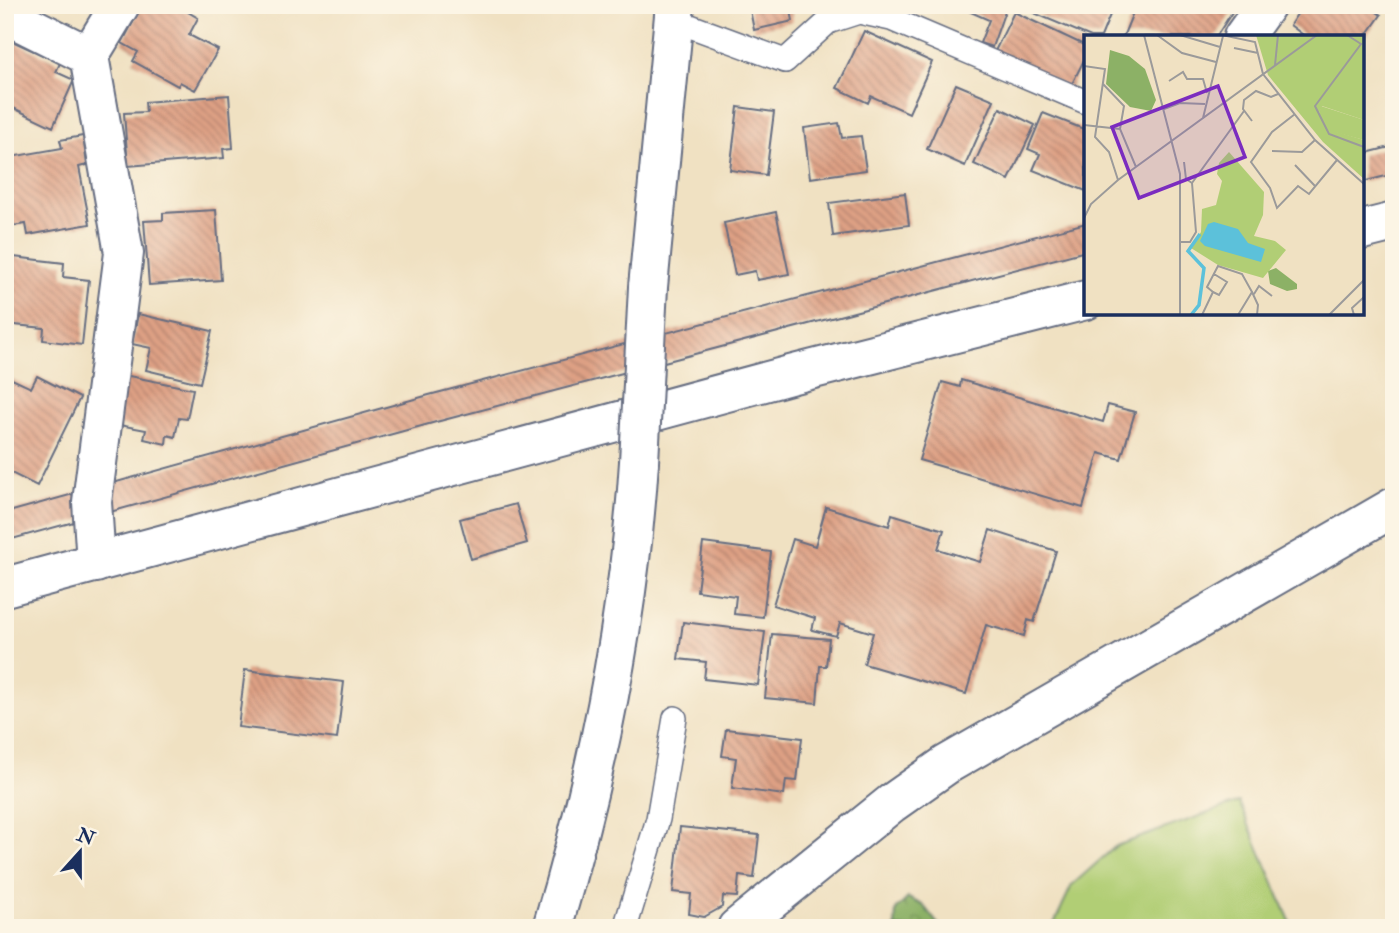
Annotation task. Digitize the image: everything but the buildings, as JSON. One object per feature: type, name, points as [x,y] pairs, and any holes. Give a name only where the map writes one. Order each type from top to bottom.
[{"type":"street","points":[[96,563],[92,502],[124,253],[89,56],[120,5]]},
{"type":"street","points":[[552,928],[579,838],[617,653],[636,499],[648,287],[674,13]]},
{"type":"street","points":[[5,14],[89,56]]},
{"type":"street","points":[[1364,230],[1394,222]]},
{"type":"street","points":[[5,587],[777,378],[1084,301]]},
{"type":"street","points":[[737,928],[892,803],[946,765],[1394,507]]},
{"type":"lane","points":[[674,13],[785,61],[828,22],[859,12],[891,19],[1084,101]]},
{"type":"lane","points":[[629,928],[626,925],[657,818],[676,718]]},
{"type":"green space","points":[[1239,802],[1293,928],[1052,928],[1072,885],[1116,846]]},
{"type":"green space","points":[[908,898],[923,905],[941,928],[895,928],[896,910]]}]
